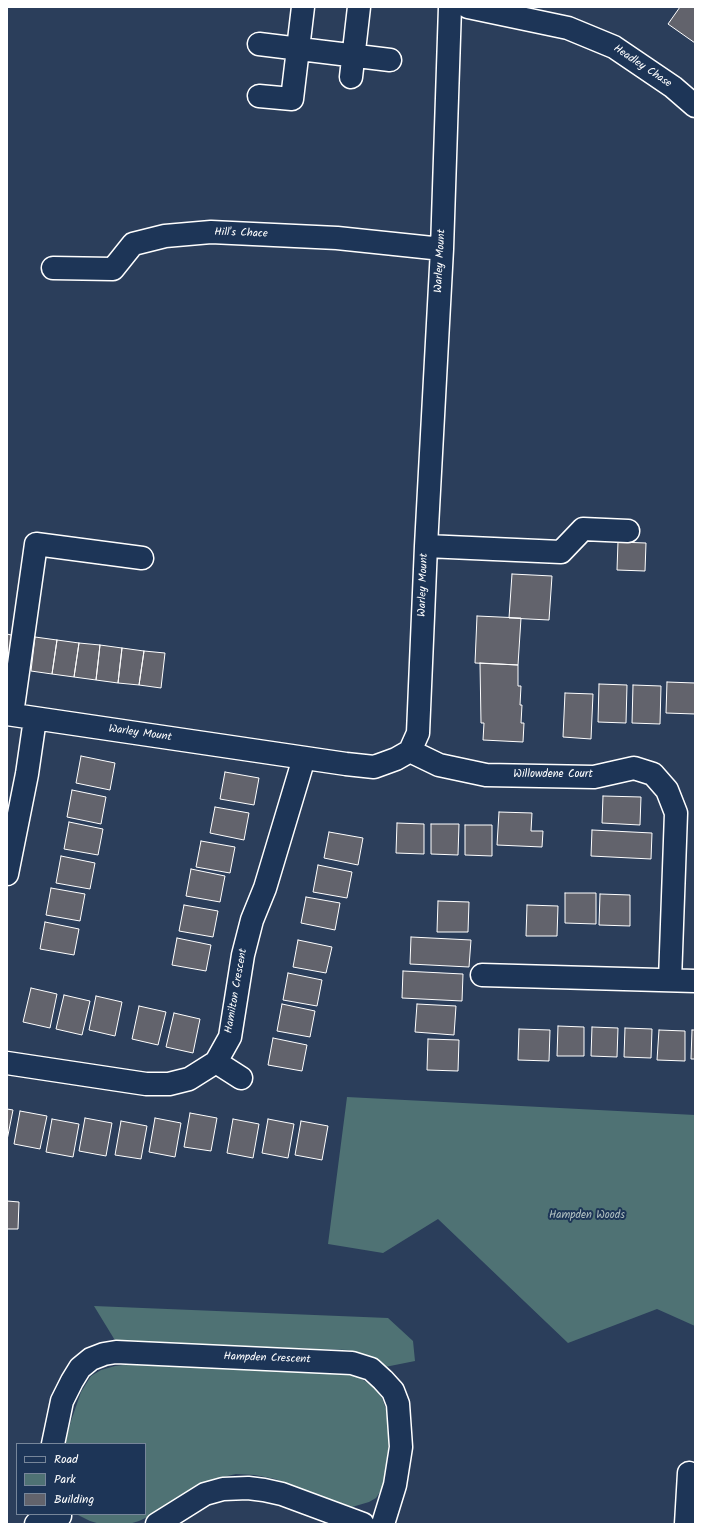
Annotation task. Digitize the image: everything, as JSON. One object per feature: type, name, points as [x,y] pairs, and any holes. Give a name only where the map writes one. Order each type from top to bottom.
[{"type":"street","points":[[259,96],[292,99],[302,7]]},
{"type":"street","points":[[351,78],[359,7]]},
{"type":"street","name":"Warley Mount","points":[[10,714],[35,719],[374,767],[396,759],[410,751],[418,733],[426,546],[442,249],[450,7]]},
{"type":"street","name":"Headley Chase","points":[[468,7],[568,28],[614,48],[673,87],[695,106]]},
{"type":"street","points":[[259,44],[390,60]]},
{"type":"street","name":"Hill's Chace","points":[[54,268],[113,269],[133,244],[165,236],[211,232],[337,238],[442,249]]},
{"type":"street","points":[[426,546],[561,552],[583,529],[628,531]]},
{"type":"street","points":[[10,714],[36,544],[142,558]]},
{"type":"street","points":[[7,874],[27,774],[35,719]]},
{"type":"street","name":"Willowdene Court","points":[[410,751],[439,765],[486,775],[594,777],[634,768],[653,774],[667,790],[676,813],[670,980]]},
{"type":"street","name":"Hamilton Crescent","points":[[7,1063],[146,1084],[169,1084],[189,1079],[216,1062],[230,1037],[243,955],[252,920],[265,888],[304,758]]},
{"type":"street","points":[[482,974],[695,980]]},
{"type":"street","points":[[216,1062],[241,1078]]},
{"type":"street","name":"Hampden Crescent","points":[[53,1443],[62,1401],[72,1381],[80,1368],[91,1359],[104,1354],[116,1352],[352,1363],[370,1369],[383,1380],[393,1392],[398,1404],[402,1447],[395,1485],[383,1524]]},
{"type":"street","points":[[686,1524],[689,1473]]},
{"type":"street","points":[[158,1524],[205,1494],[223,1489],[248,1488],[282,1494],[363,1524]]},
{"type":"street","points":[[36,1524],[62,1518]]},
{"type":"green space","name":"Hampden Woods","points":[[347,1097],[695,1115],[695,1326],[657,1309],[568,1343],[438,1219],[383,1253],[328,1244]]},
{"type":"green space","points":[[94,1306],[388,1318],[413,1341],[415,1361],[385,1367],[375,1360],[348,1350],[116,1342]]},
{"type":"green space","points":[[131,1364],[347,1374],[360,1378],[374,1387],[382,1398],[386,1409],[389,1425],[389,1443],[383,1487],[376,1498],[369,1502],[352,1507],[275,1479],[255,1475],[236,1474],[214,1479],[196,1486],[158,1512],[139,1521],[129,1524],[100,1524],[90,1521],[78,1515],[146,1515],[146,1443],[65,1443],[81,1392],[91,1376],[101,1370]]},
{"type":"building","points":[[680,7],[695,7],[695,43],[668,24]]},
{"type":"building","points":[[618,542],[646,543],[645,571],[617,570]]},
{"type":"building","points":[[512,574],[552,576],[549,620],[509,618]]},
{"type":"building","points":[[477,616],[521,618],[518,665],[475,663]]},
{"type":"building","points":[[7,634],[15,636],[9,670],[7,670]]},
{"type":"building","points":[[35,637],[57,640],[52,674],[31,671]]},
{"type":"building","points":[[57,640],[79,643],[74,677],[52,674]]},
{"type":"building","points":[[79,643],[100,645],[96,680],[74,677]]},
{"type":"building","points":[[100,645],[122,648],[118,683],[96,680]]},
{"type":"building","points":[[122,648],[144,651],[139,685],[118,683]]},
{"type":"building","points":[[144,651],[165,653],[161,688],[139,685]]},
{"type":"building","points":[[480,663],[518,665],[518,686],[521,686],[520,705],[522,705],[521,723],[524,723],[523,742],[483,740],[484,723],[481,723]]},
{"type":"building","points":[[667,682],[695,683],[695,714],[666,713]]},
{"type":"building","points":[[599,684],[627,685],[626,723],[598,722]]},
{"type":"building","points":[[633,685],[661,686],[660,724],[632,723]]},
{"type":"building","points":[[565,693],[593,694],[591,739],[563,737]]},
{"type":"building","points":[[81,756],[115,763],[110,790],[76,783]]},
{"type":"building","points":[[225,772],[259,778],[254,805],[220,799]]},
{"type":"building","points":[[72,790],[106,797],[101,824],[67,817]]},
{"type":"building","points":[[603,796],[641,797],[640,825],[602,823]]},
{"type":"building","points":[[215,807],[249,813],[244,840],[210,833]]},
{"type":"building","points":[[499,812],[532,813],[531,831],[543,831],[542,847],[497,845]]},
{"type":"building","points":[[69,822],[103,829],[98,855],[64,849]]},
{"type":"building","points":[[397,823],[424,824],[424,854],[396,853]]},
{"type":"building","points":[[431,824],[459,824],[458,855],[431,854]]},
{"type":"building","points":[[465,825],[492,825],[492,856],[465,855]]},
{"type":"building","points":[[592,830],[652,833],[651,859],[591,856]]},
{"type":"building","points":[[329,832],[363,838],[358,865],[324,858]]},
{"type":"building","points":[[201,841],[235,847],[230,873],[196,867]]},
{"type":"building","points":[[61,856],[95,863],[90,889],[56,883]]},
{"type":"building","points":[[318,865],[352,872],[347,898],[313,892]]},
{"type":"building","points":[[191,869],[225,876],[220,902],[186,896]]},
{"type":"building","points":[[51,888],[85,894],[80,921],[46,915]]},
{"type":"building","points":[[565,893],[596,893],[596,924],[565,923]]},
{"type":"building","points":[[600,894],[630,895],[630,926],[599,925]]},
{"type":"building","points":[[306,897],[340,903],[335,930],[301,923]]},
{"type":"building","points":[[438,901],[469,902],[468,932],[437,932]]},
{"type":"building","points":[[184,905],[218,911],[213,937],[179,931]]},
{"type":"building","points":[[527,905],[558,906],[557,936],[526,936]]},
{"type":"building","points":[[45,922],[79,929],[74,955],[40,949]]},
{"type":"building","points":[[411,937],[471,940],[469,967],[410,964]]},
{"type":"building","points":[[177,938],[211,945],[206,971],[172,965]]},
{"type":"building","points":[[298,940],[332,947],[326,973],[293,967]]},
{"type":"building","points":[[403,971],[463,974],[462,1001],[402,998]]},
{"type":"building","points":[[288,973],[322,980],[317,1006],[283,1000]]},
{"type":"building","points":[[31,988],[57,994],[50,1028],[23,1022]]},
{"type":"building","points":[[64,995],[90,1001],[82,1035],[56,1029]]},
{"type":"building","points":[[96,996],[122,1002],[115,1036],[89,1030]]},
{"type":"building","points":[[282,1004],[315,1011],[310,1037],[277,1031]]},
{"type":"building","points":[[417,1004],[456,1006],[454,1035],[415,1032]]},
{"type":"building","points":[[139,1006],[166,1012],[158,1045],[132,1039]]},
{"type":"building","points":[[174,1013],[200,1019],[193,1053],[166,1047]]},
{"type":"building","points":[[558,1026],[584,1027],[584,1056],[557,1056]]},
{"type":"building","points":[[592,1027],[618,1028],[617,1057],[591,1056]]},
{"type":"building","points":[[625,1028],[652,1029],[651,1058],[624,1057]]},
{"type":"building","points":[[519,1029],[550,1030],[549,1061],[518,1060]]},
{"type":"building","points":[[659,1030],[685,1031],[685,1061],[657,1060]]},
{"type":"building","points":[[692,1030],[695,1030],[695,1059],[691,1059]]},
{"type":"building","points":[[273,1038],[307,1045],[302,1071],[268,1065]]},
{"type":"building","points":[[428,1039],[459,1040],[458,1071],[427,1070]]},
{"type":"building","points":[[7,1109],[13,1110],[7,1140]]},
{"type":"building","points":[[20,1111],[47,1116],[40,1149],[14,1144]]},
{"type":"building","points":[[190,1113],[217,1118],[211,1151],[184,1147]]},
{"type":"building","points":[[85,1118],[112,1123],[106,1156],[79,1151]]},
{"type":"building","points":[[155,1118],[181,1123],[175,1157],[149,1152]]},
{"type":"building","points":[[52,1119],[79,1124],[73,1157],[46,1152]]},
{"type":"building","points":[[233,1119],[259,1124],[253,1158],[227,1153]]},
{"type":"building","points":[[268,1119],[294,1124],[288,1158],[262,1153]]},
{"type":"building","points":[[121,1121],[147,1126],[141,1159],[115,1155]]},
{"type":"building","points":[[301,1121],[328,1126],[322,1160],[295,1155]]},
{"type":"building","points":[[7,1201],[19,1202],[18,1229],[7,1229]]}]
